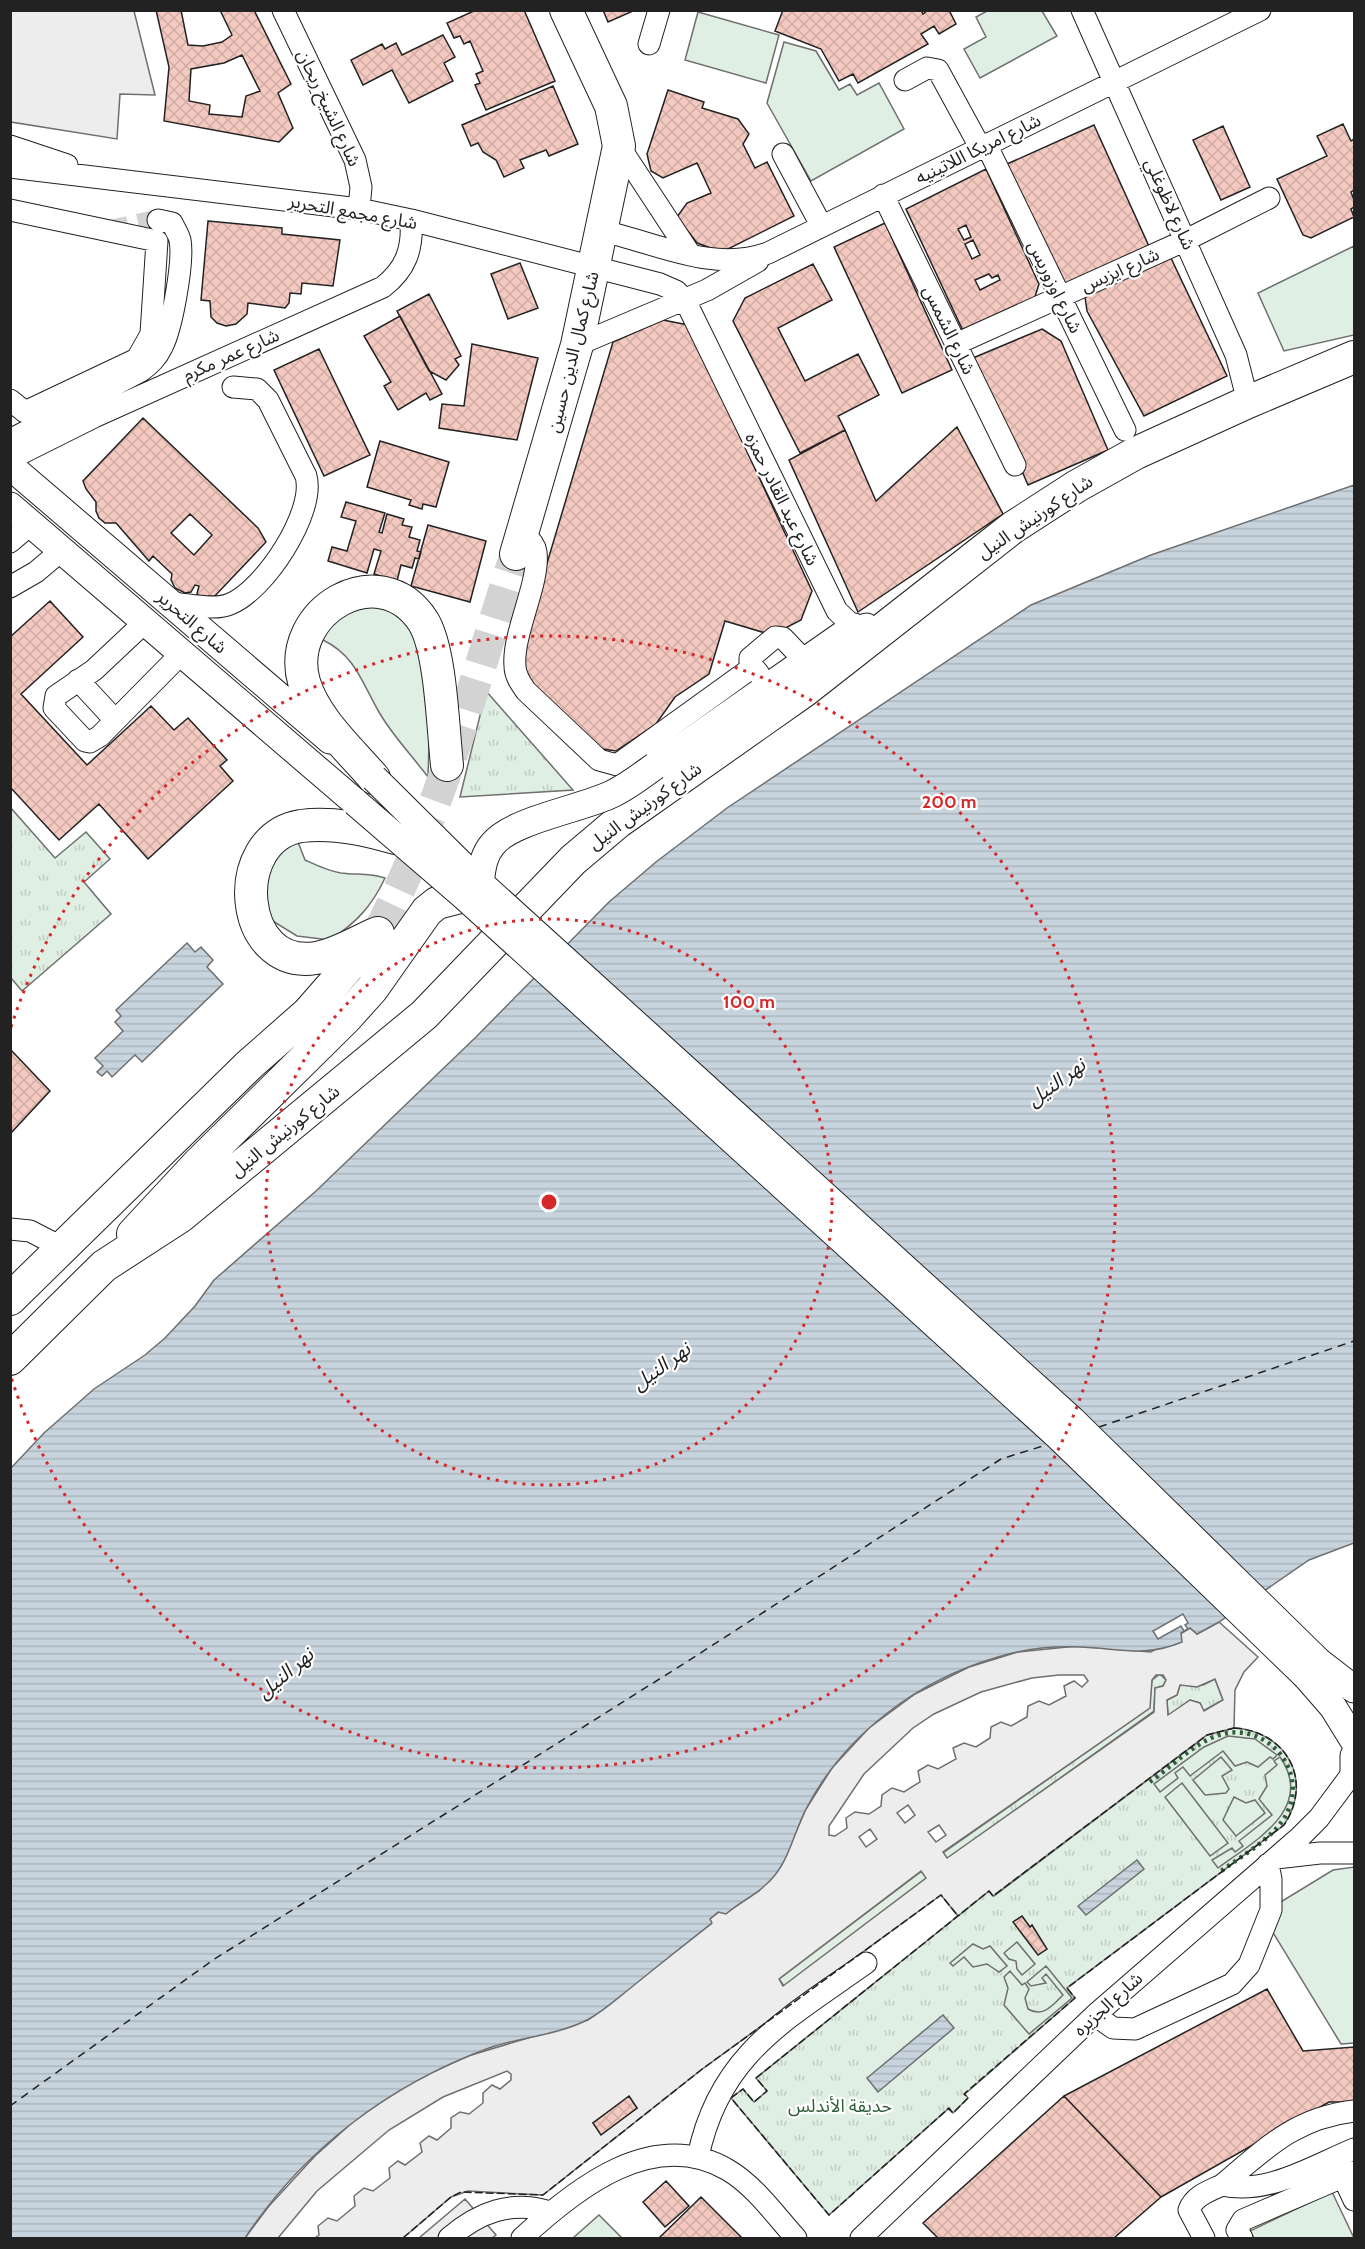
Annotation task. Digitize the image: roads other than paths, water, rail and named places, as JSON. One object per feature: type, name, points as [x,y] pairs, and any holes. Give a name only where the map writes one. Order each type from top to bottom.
[{"type":"highway","points":[[566,10],[611,106],[619,146]]},
{"type":"highway","name":"شارع كمال الدين حسين","points":[[519,544],[577,345],[619,146]]},
{"type":"highway","name":"شارع كورنيش النيل","points":[[10,1359],[104,1266],[181,1216],[424,1015],[573,860],[618,822],[804,691],[1012,528],[1077,486],[1136,453],[1354,357]]},
{"type":"highway","points":[[374,778],[330,726],[314,702],[304,682],[301,660],[307,635],[320,614],[340,598],[367,592],[387,593],[408,603],[424,622],[435,663],[447,765]]},
{"type":"highway","points":[[10,1299],[249,1065],[309,1013],[378,933],[316,958],[299,958],[281,953],[265,937],[254,917],[250,895],[253,873],[263,853],[279,837],[299,827],[348,827],[396,838]]},
{"type":"highway","points":[[104,1266],[198,1164],[346,1018],[372,989],[427,911],[437,903],[472,890]]},
{"type":"highway","points":[[53,1258],[73,1296]]},
{"type":"main road","name":"شارع التحرير","points":[[10,466],[374,778],[472,890]]},
{"type":"main road","name":"شارع التحرير","points":[[10,506],[180,655],[396,838],[472,890]]},
{"type":"main road","points":[[854,627],[804,660],[761,676],[655,766],[613,794],[576,809],[511,830],[493,843],[484,857],[472,890],[1072,1419],[1312,1669],[1354,1741]]},
{"type":"main road","points":[[1312,1669],[1354,1689]]},
{"type":"main road","points":[[1354,1756],[1354,1772]]},
{"type":"street","name":"شارع الشيخ ريحان","points":[[282,10],[355,160],[360,187],[359,209]]},
{"type":"street","points":[[650,44],[659,10]]},
{"type":"street","name":"شارع لاظوغلي","points":[[1082,10],[1236,356],[1248,402]]},
{"type":"street","name":"شارع امريكا اللاتينيه","points":[[602,231],[725,262],[748,260],[768,253],[1260,10]]},
{"type":"street","name":"شارع اوزوريس","points":[[905,80],[927,68],[938,70],[983,146],[1125,430]]},
{"type":"street","points":[[10,146],[108,178]]},
{"type":"street","points":[[619,146],[690,254]]},
{"type":"street","points":[[783,154],[821,225]]},
{"type":"street","name":"شارع مجمع التحرير","points":[[10,167],[359,209],[411,220],[594,269],[660,284],[676,291],[685,300]]},
{"type":"street","name":"شارع الشمس","points":[[883,195],[1015,465]]},
{"type":"street","name":"شارع ايزيس","points":[[956,344],[1186,240],[1269,198]]},
{"type":"street","points":[[10,210],[157,241],[151,334],[137,359],[25,412],[10,400]]},
{"type":"street","points":[[10,440],[141,372],[154,360],[163,346],[170,326],[181,258],[180,238],[172,223],[158,220]]},
{"type":"street","name":"شارع عمر مكرم","points":[[10,459],[94,417],[383,287],[405,262],[412,240],[411,220]]},
{"type":"street","points":[[577,345],[729,279],[768,253]]},
{"type":"street","name":"شارع عبد القادر حمزه","points":[[685,300],[837,611],[854,627]]},
{"type":"street","points":[[171,603],[228,606],[238,601],[282,552],[307,500],[309,488],[306,476],[268,400],[257,389],[233,387]]},
{"type":"street","points":[[10,542],[31,524]]},
{"type":"street","points":[[519,544],[534,545],[536,561],[517,649],[515,667],[518,679],[526,691],[599,760],[608,764],[617,765],[761,676],[750,663],[751,656],[778,637],[783,638],[804,660]]},
{"type":"street","points":[[10,586],[36,572],[62,550]]},
{"type":"street","points":[[854,627],[867,624],[922,598]]},
{"type":"street","points":[[144,623],[94,670],[56,696],[54,708],[85,741],[95,740],[180,655]]},
{"type":"street","points":[[78,680],[115,720]]},
{"type":"street","points":[[10,1229],[30,1231],[53,1258]]},
{"type":"street","name":"شارع الجزيره","points":[[861,2238],[1095,2015],[1319,1818],[1354,1772]]},
{"type":"street","points":[[1095,2015],[1113,2028],[1135,2029],[1232,1984],[1249,1965],[1271,1910],[1272,1861],[1320,1852],[1354,1853]]},
{"type":"street","points":[[698,2157],[702,2136],[718,2096],[749,2052],[776,2028],[866,1963]]},
{"type":"street","points":[[1204,2238],[1189,2210],[1192,2202],[1222,2185],[1290,2130],[1330,2114],[1354,2111]]},
{"type":"street","points":[[1222,2185],[1238,2188],[1271,2184],[1354,2149]]},
{"type":"street","points":[[522,2238],[550,2212],[602,2177],[638,2160],[667,2154],[698,2157],[730,2170],[796,2238]]},
{"type":"street","points":[[1333,2157],[1349,2175],[1354,2200]]},
{"type":"street","points":[[1242,2238],[1238,2230],[1243,2220],[1349,2175]]},
{"type":"street","points":[[449,2238],[479,2216],[503,2208],[529,2207],[550,2212]]},
{"type":"water","name":"نهر النيل","points":[[1354,485],[1354,1543],[1309,1560],[1219,1622],[1197,1634],[1190,1628],[1181,1633],[1182,1642],[1168,1647],[1131,1651],[1059,1647],[1018,1652],[968,1667],[912,1695],[863,1734],[841,1757],[822,1782],[806,1809],[780,1868],[764,1887],[726,1914],[718,1912],[710,1919],[712,1923],[601,2012],[589,2019],[565,2029],[489,2048],[452,2063],[383,2101],[322,2149],[294,2176],[245,2238],[11,2238],[11,1468],[44,1433],[94,1389],[145,1355],[165,1338],[195,1306],[214,1280],[316,1191],[476,1037],[609,902],[656,862],[727,808],[1031,605],[1151,555]]},
{"type":"water","points":[[187,943],[195,952],[201,947],[213,960],[207,967],[223,984],[142,1062],[135,1055],[112,1077],[107,1071],[102,1076],[97,1072],[103,1066],[95,1058],[123,1031],[115,1022],[121,1016],[116,1010]]},
{"type":"water","points":[[1137,1860],[1144,1869],[1086,1915],[1078,1906]]},
{"type":"water","points":[[943,2015],[954,2028],[878,2092],[867,2078]]},
{"type":"tunnel","points":[[108,231],[158,220]]},
{"type":"tunnel","points":[[378,933],[400,888],[438,794],[516,554]]},
{"type":"park label","name":"حديقة الأندلس","points":[[840,2106]]}]
